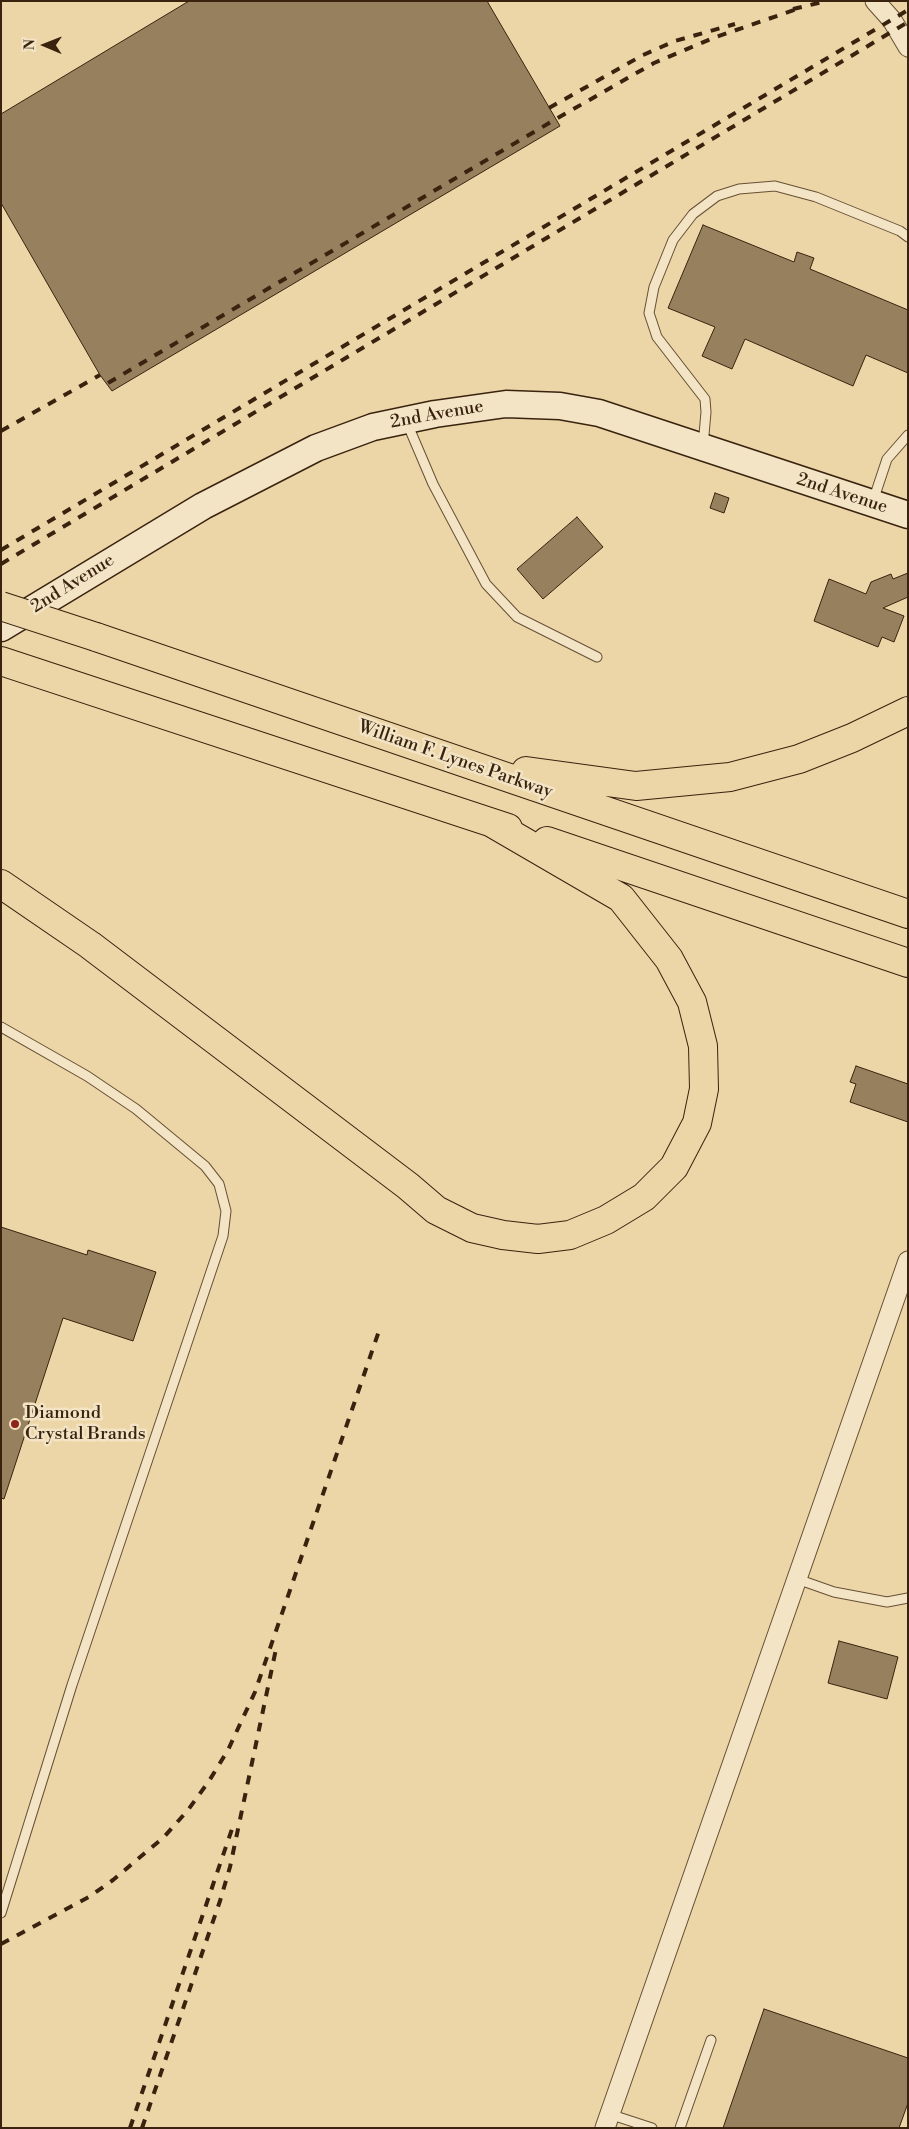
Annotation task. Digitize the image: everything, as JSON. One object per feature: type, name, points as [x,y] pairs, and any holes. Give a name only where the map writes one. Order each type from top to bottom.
[{"type":"highway","name":"William F. Lynes Parkway","points":[[1,606],[908,914]]},
{"type":"highway","points":[[1,661],[908,963]]},
{"type":"highway","points":[[478,768],[521,770],[636,786],[730,777],[799,759],[852,738],[908,711]]},
{"type":"highway","points":[[1,884],[90,945],[408,1186],[436,1210],[472,1228],[503,1235],[538,1239],[570,1235],[606,1220],[644,1197],[674,1167],[697,1123],[704,1089],[703,1046],[692,1002],[673,968],[620,898],[492,823]]},
{"type":"street","points":[[875,1],[892,20],[908,48]]},
{"type":"street","name":"2nd Avenue","points":[[1,628],[178,520],[316,448],[373,427],[506,404],[560,406],[600,413],[908,515]]},
{"type":"street","points":[[607,2121],[908,1260]]},
{"type":"lane","points":[[703,447],[706,412],[705,399],[657,338],[649,313],[654,287],[673,240],[693,214],[717,196],[739,189],[775,186],[816,197],[900,231],[908,237]]},
{"type":"lane","points":[[406,420],[434,484],[486,584],[517,617],[597,657]]},
{"type":"lane","points":[[872,504],[888,459],[908,435]]},
{"type":"lane","points":[[1,1027],[87,1076],[144,1115],[205,1166],[220,1184],[226,1211],[223,1236],[72,1685],[1,1913]]},
{"type":"lane","points":[[797,1579],[834,1592],[887,1602],[908,1598]]},
{"type":"lane","points":[[680,2128],[711,2040]]},
{"type":"lane","points":[[607,2121],[652,2128]]},
{"type":"building","points":[[189,1],[487,1],[560,126],[112,391],[100,375],[1,203],[1,114]]},
{"type":"building","points":[[703,225],[794,262],[797,252],[814,258],[810,269],[908,310],[908,373],[866,355],[853,386],[745,339],[732,369],[702,356],[715,327],[668,308]]},
{"type":"building","points":[[715,493],[729,498],[724,513],[710,508]]},
{"type":"building","points":[[577,517],[603,547],[543,599],[517,569]]},
{"type":"building","points":[[908,573],[908,597],[883,608],[904,616],[894,642],[882,637],[878,647],[814,621],[829,579],[866,594],[871,582],[891,574],[893,579]]},
{"type":"building","points":[[856,1066],[908,1084],[908,1122],[850,1102],[856,1084],[850,1082]]},
{"type":"building","name":"Diamond Crystal Brands","points":[[1,1227],[87,1255],[88,1250],[156,1272],[133,1341],[63,1318],[4,1499],[1,1498]]},
{"type":"building","points":[[839,1641],[898,1657],[887,1699],[828,1683]]},
{"type":"building","points":[[764,2009],[908,2058],[908,2103],[899,2128],[723,2128]]},
{"type":"railway","points":[[793,9],[827,1]]},
{"type":"railway","points":[[108,383],[654,63],[713,38],[800,8]]},
{"type":"railway","points":[[1,550],[908,10]]},
{"type":"railway","points":[[1,564],[908,22]]},
{"type":"railway","points":[[549,108],[643,55],[675,41],[735,24]]},
{"type":"railway","points":[[1,431],[100,375]]},
{"type":"railway","points":[[1,1944],[89,1897],[113,1880],[164,1837],[188,1810],[209,1781],[228,1750],[255,1692],[380,1328]]},
{"type":"railway","points":[[142,2128],[230,1867],[276,1649]]},
{"type":"railway","points":[[130,2128],[232,1829]]},
{"type":"place","name":"Diamond Crystal Brands","points":[[15,1424]]}]
